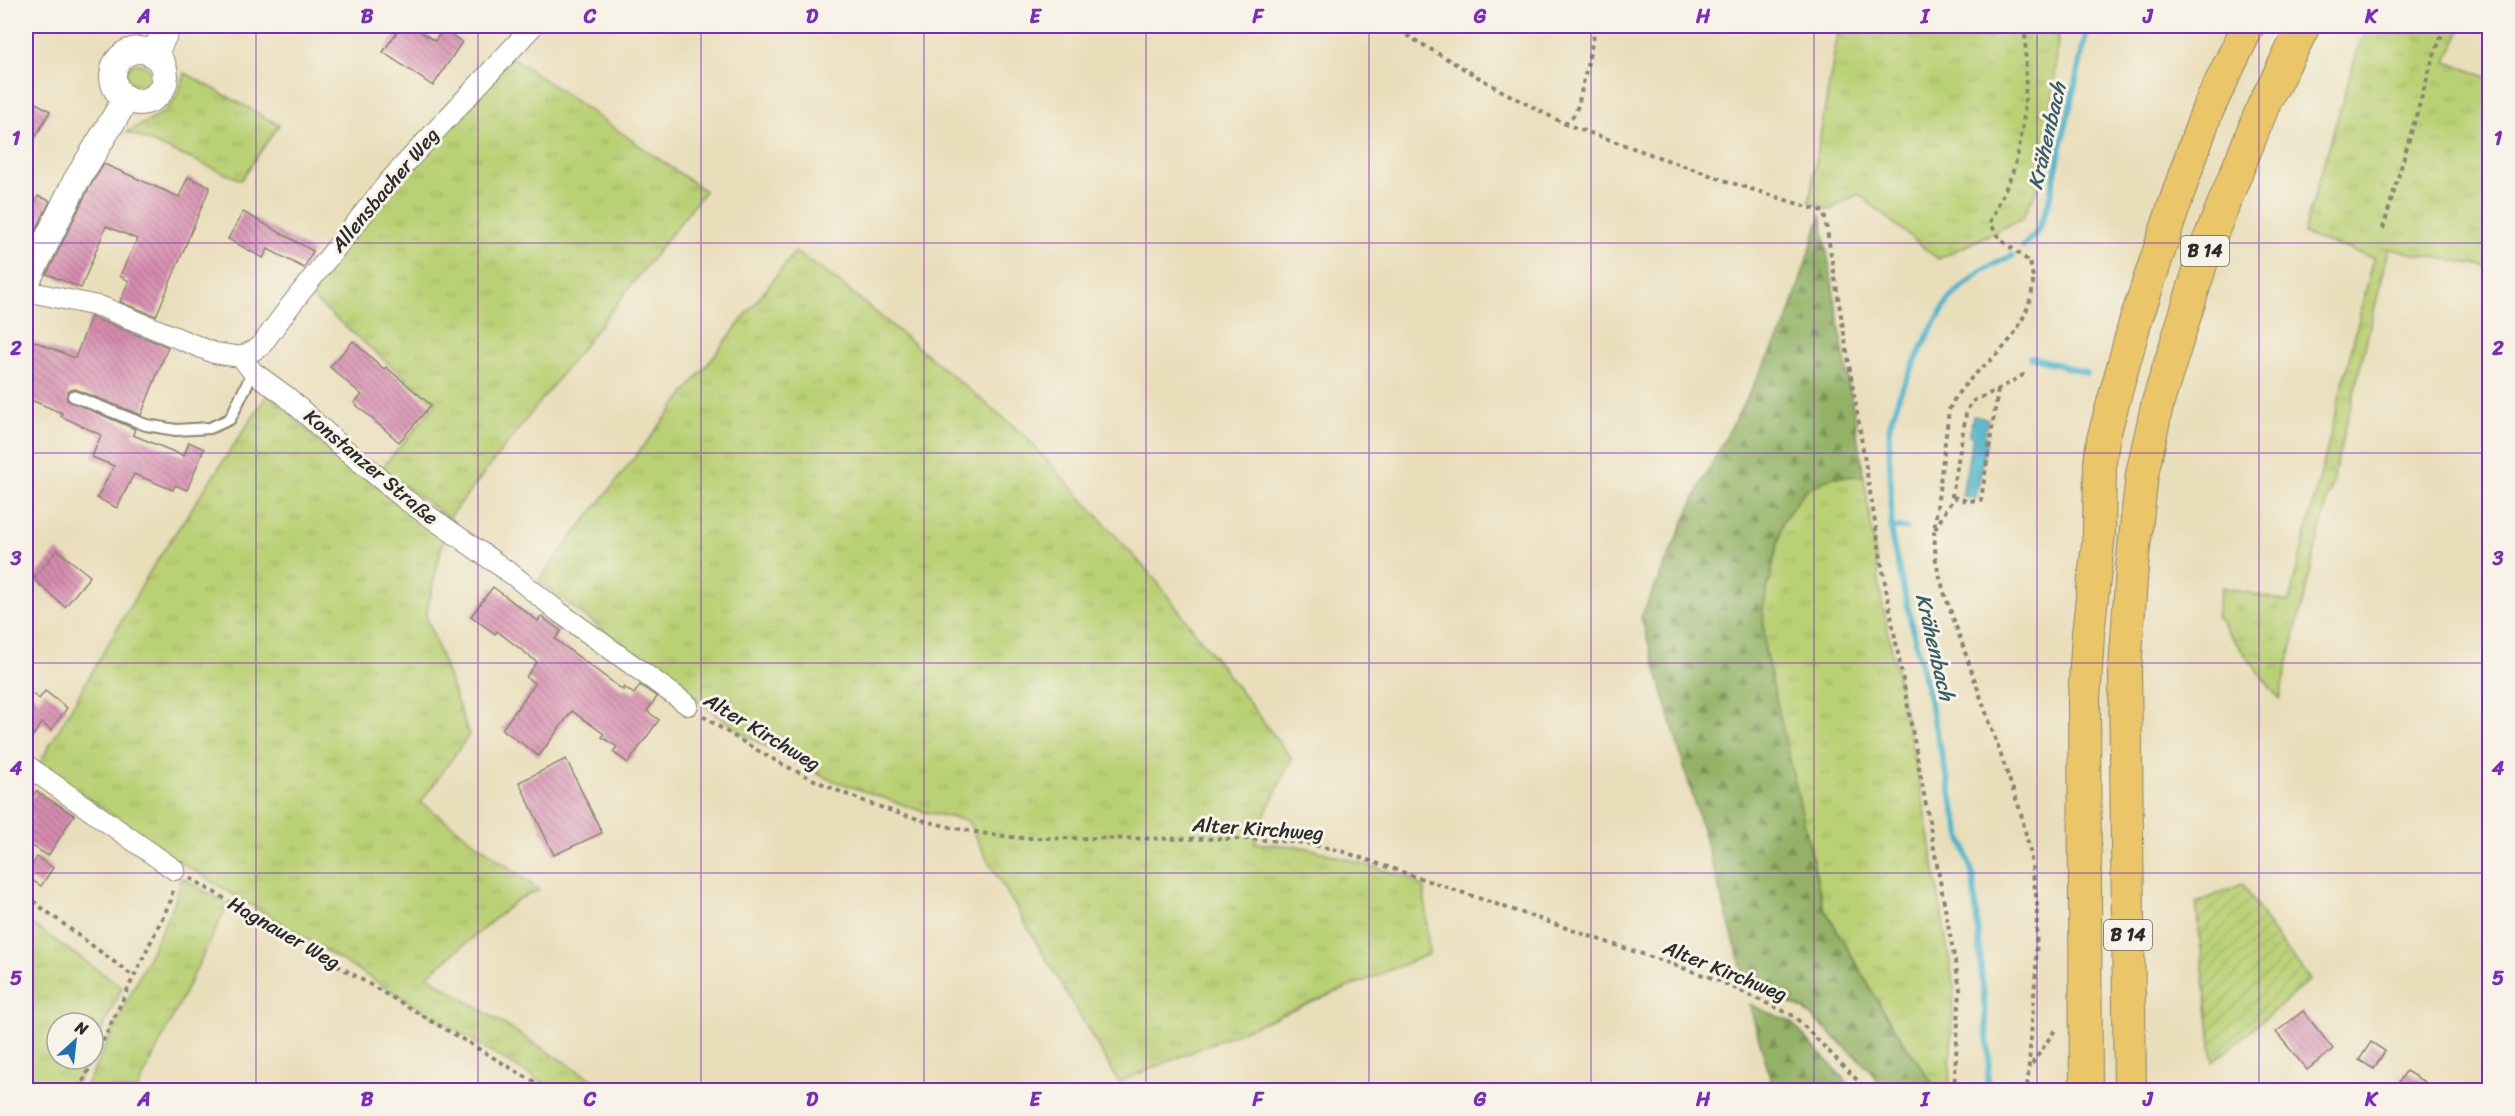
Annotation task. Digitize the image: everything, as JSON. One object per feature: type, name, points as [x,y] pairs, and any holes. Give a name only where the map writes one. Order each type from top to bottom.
[{"type":"main road","points":[[2099,534],[2100,462],[2103,439],[2119,375],[2155,261],[2207,111],[2248,26]]},
{"type":"main road","name":"B 14","points":[[2130,1090],[2125,669],[2132,566],[2142,474],[2158,402],[2227,190],[2264,104],[2304,26]]},
{"type":"main road","name":"B 14","points":[[2086,1090],[2083,781],[2088,634],[2099,534],[2158,402]]},
{"type":"street","points":[[154,56],[168,26]]},
{"type":"street","name":"Allensbacher Weg","points":[[247,365],[290,306],[390,180],[533,26]]},
{"type":"street","points":[[134,51],[148,52],[154,56],[159,60],[164,74],[159,93],[153,98],[140,102],[126,99],[114,83],[114,69],[117,63],[121,57],[134,51]]},
{"type":"street","points":[[26,283],[76,181],[126,99]]},
{"type":"street","name":"Konstanzer Straße","points":[[26,291],[102,307],[247,365],[406,500],[513,575],[559,612],[688,705]]},
{"type":"street","points":[[26,765],[176,870]]},
{"type":"lane","points":[[73,396],[146,425],[176,430],[210,428],[230,419],[247,365]]},
{"type":"path","points":[[1391,26],[1500,90],[1564,124],[1732,183],[1824,212],[1885,583],[1960,989],[1954,1090]]},
{"type":"path","points":[[1564,124],[1573,116],[1578,106],[1596,26]]},
{"type":"path","points":[[2025,26],[2026,108],[2013,169],[1990,223],[2001,240],[2030,262],[2033,281],[2027,306],[2005,346],[1973,375],[1954,397],[1949,410],[1934,531],[1936,563],[1944,592],[2020,810],[2030,851],[2037,903],[2031,1066],[2027,1090]]},
{"type":"path","points":[[2383,230],[2433,58],[2445,26]]},
{"type":"path","points":[[1934,531],[1953,496],[1966,414],[1971,402],[2023,375],[2027,376]]},
{"type":"path","points":[[1953,496],[1967,501],[1981,500],[1998,390]]},
{"type":"path","name":"Alter Kirchweg","points":[[688,705],[739,741],[783,766],[828,787],[887,810],[986,835],[1022,838],[1253,839],[1305,843],[1362,858],[1715,979],[1794,1016],[1867,1090]]},
{"type":"path","points":[[80,1090],[171,900],[176,870]]},
{"type":"path","name":"Hagnauer Weg","points":[[176,870],[548,1090]]},
{"type":"path","points":[[26,896],[133,976]]},
{"type":"path","points":[[2031,1066],[2055,1030]]},
{"type":"green space","points":[[1839,26],[2059,26],[2048,168],[2022,219],[1938,259],[1858,194],[1829,210],[1809,202]]},
{"type":"green space","points":[[2371,26],[2462,26],[2447,62],[2489,78],[2489,267],[2389,249],[2279,699],[2216,616],[2222,587],[2289,602],[2374,258],[2303,234],[2360,42]]},
{"type":"green space","points":[[509,55],[705,191],[449,518],[381,469],[436,404],[307,294],[391,188]]},
{"type":"green space","points":[[138,64],[147,68],[151,77],[147,86],[138,90],[129,86],[125,77],[129,68]]},
{"type":"green space","points":[[185,73],[279,125],[241,180],[127,132],[160,115],[170,105],[178,94]]},
{"type":"green space","points":[[1821,215],[1864,476],[1833,477],[1805,490],[1783,521],[1763,608],[1765,651],[1823,906],[1890,1022],[1937,1090],[1884,1090],[1869,1069],[1803,1009],[1747,986],[1641,617],[1703,480],[1787,322]]},
{"type":"green space","points":[[795,252],[838,281],[1023,434],[1154,578],[1292,759],[1260,824],[1255,843],[1305,847],[1411,878],[1424,889],[1429,954],[1119,1082],[983,852],[968,821],[921,811],[826,778],[743,734],[538,581]]},
{"type":"green space","points":[[268,394],[335,456],[444,536],[426,615],[469,735],[421,802],[539,890],[517,900],[427,976],[609,1090],[554,1090],[182,863],[39,764],[152,568]]},
{"type":"green space","points":[[1864,476],[1882,602],[1926,816],[1954,988],[1949,1090],[1937,1090],[1890,1022],[1823,906],[1765,651],[1763,608],[1783,521],[1805,490],[1833,477]]},
{"type":"green space","points":[[182,878],[228,904],[137,1090],[84,1090],[93,1071],[105,1071],[105,1047],[174,904]]},
{"type":"green space","points":[[2243,884],[2273,932],[2310,980],[2213,1062],[2196,903]]},
{"type":"green space","points":[[26,920],[122,987],[105,1023],[105,1011],[45,1011],[45,1071],[82,1071],[73,1090],[26,1090]]},
{"type":"green space","points":[[1749,1004],[1791,1022],[1854,1090],[1774,1090]]},
{"type":"water","points":[[1973,416],[1988,419],[1976,499],[1962,496],[1973,436],[1969,435]]},
{"type":"building","points":[[401,26],[412,26],[435,41],[443,29],[462,42],[433,86],[383,52]]},
{"type":"building","points":[[26,97],[50,111],[26,154]]},
{"type":"building","points":[[104,164],[179,197],[188,177],[210,187],[156,316],[120,302],[129,281],[120,276],[137,239],[106,226],[81,288],[47,274],[89,188]]},
{"type":"building","points":[[38,196],[50,201],[26,250],[26,212],[30,214]]},
{"type":"building","points":[[243,212],[313,251],[304,268],[268,249],[263,258],[228,239]]},
{"type":"building","points":[[91,317],[168,347],[141,415],[75,389],[68,391],[67,400],[135,429],[133,435],[184,456],[189,442],[204,449],[187,490],[175,485],[173,490],[134,474],[117,508],[97,498],[114,466],[92,457],[101,435],[61,416],[62,413],[26,398],[26,353],[31,340],[75,358]]},
{"type":"building","points":[[353,341],[384,369],[386,367],[431,405],[399,442],[354,403],[362,395],[330,367]]},
{"type":"building","points":[[57,550],[90,576],[65,607],[33,579]]},
{"type":"building","points":[[493,587],[538,621],[541,616],[561,631],[555,639],[623,690],[624,687],[634,694],[640,685],[657,697],[647,711],[659,720],[628,763],[613,752],[617,747],[602,737],[604,734],[572,711],[539,756],[502,729],[535,684],[526,677],[537,662],[497,631],[495,634],[471,616]]},
{"type":"building","points":[[26,689],[39,699],[45,691],[67,708],[51,730],[42,723],[26,745]]},
{"type":"building","points":[[566,759],[602,833],[554,855],[519,782]]},
{"type":"building","points":[[36,791],[74,815],[48,856],[26,842],[26,825],[32,815],[26,811],[26,808]]},
{"type":"building","points":[[37,857],[53,868],[41,886],[26,876]]},
{"type":"building","points":[[2303,1011],[2333,1049],[2307,1070],[2276,1032]]},
{"type":"building","points":[[2371,1042],[2385,1051],[2374,1069],[2359,1060]]},
{"type":"building","points":[[2406,1071],[2438,1090],[2394,1090]]},
{"type":"waterway","name":"Krähenbach","points":[[2023,246],[2037,232],[2048,205],[2088,26]]},
{"type":"waterway","name":"Krähenbach","points":[[1987,1090],[1989,1059],[1973,876],[1958,825],[1892,539],[1889,428],[1900,393],[1930,331],[1950,298],[1981,271],[2012,256]]},
{"type":"waterway","points":[[2030,357],[2087,373]]},
{"type":"waterway","points":[[1892,528],[1906,528]]}]
